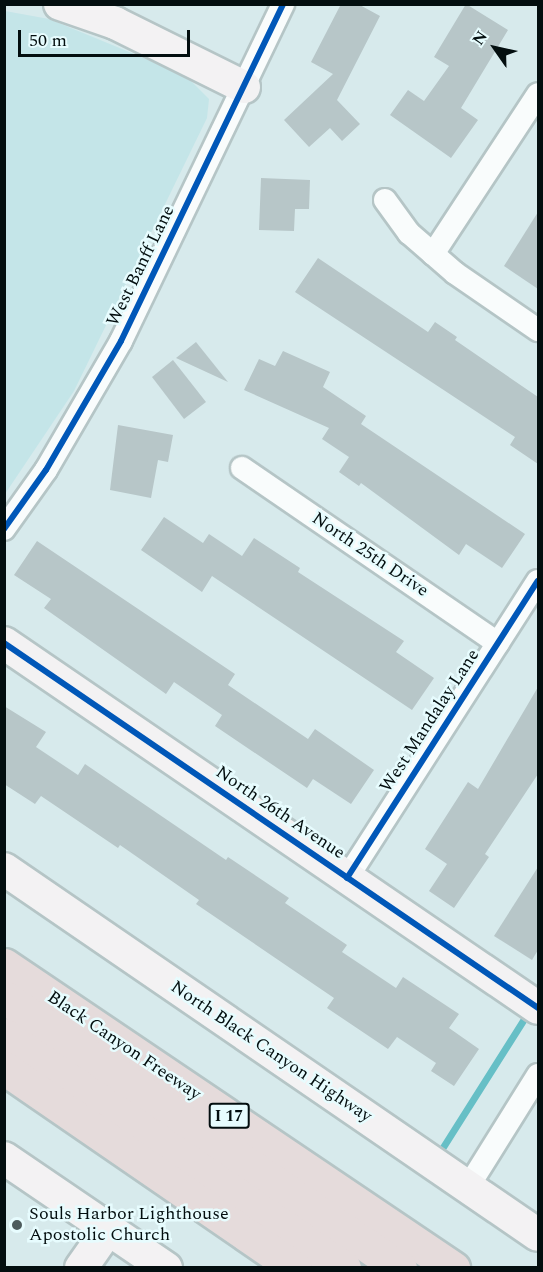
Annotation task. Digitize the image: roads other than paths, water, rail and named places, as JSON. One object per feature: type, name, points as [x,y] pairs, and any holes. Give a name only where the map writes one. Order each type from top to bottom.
[{"type":"highway","name":"Black Canyon Freeway","points":[[4,965],[453,1268]]},
{"type":"highway","points":[[4,997],[400,1268]]},
{"type":"highway","points":[[4,1035],[344,1268]]},
{"type":"highway","points":[[4,1068],[295,1268]]},
{"type":"street","points":[[60,4],[115,23],[244,87]]},
{"type":"street","name":"West Banff Lane","points":[[4,529],[46,470],[116,351],[283,4]]},
{"type":"street","points":[[433,254],[538,94]]},
{"type":"street","points":[[385,200],[409,234],[538,330]]},
{"type":"street","name":"North 25th Drive","points":[[242,468],[498,643]]},
{"type":"street","name":"West Mandalay Lane","points":[[348,878],[538,581]]},
{"type":"street","name":"North 26th Avenue","points":[[4,643],[538,1008]]},
{"type":"street","name":"North Black Canyon Highway","points":[[4,869],[538,1235]]},
{"type":"street","points":[[468,1187],[538,1075]]},
{"type":"street","points":[[4,1158],[166,1268]]},
{"type":"street","points":[[81,1268],[109,1228]]},
{"type":"waterway","points":[[443,1147],[529,1011]]},
{"type":"place","name":"Souls Harbor Lighthouse Apostolic Church","points":[[17,1225]]}]
